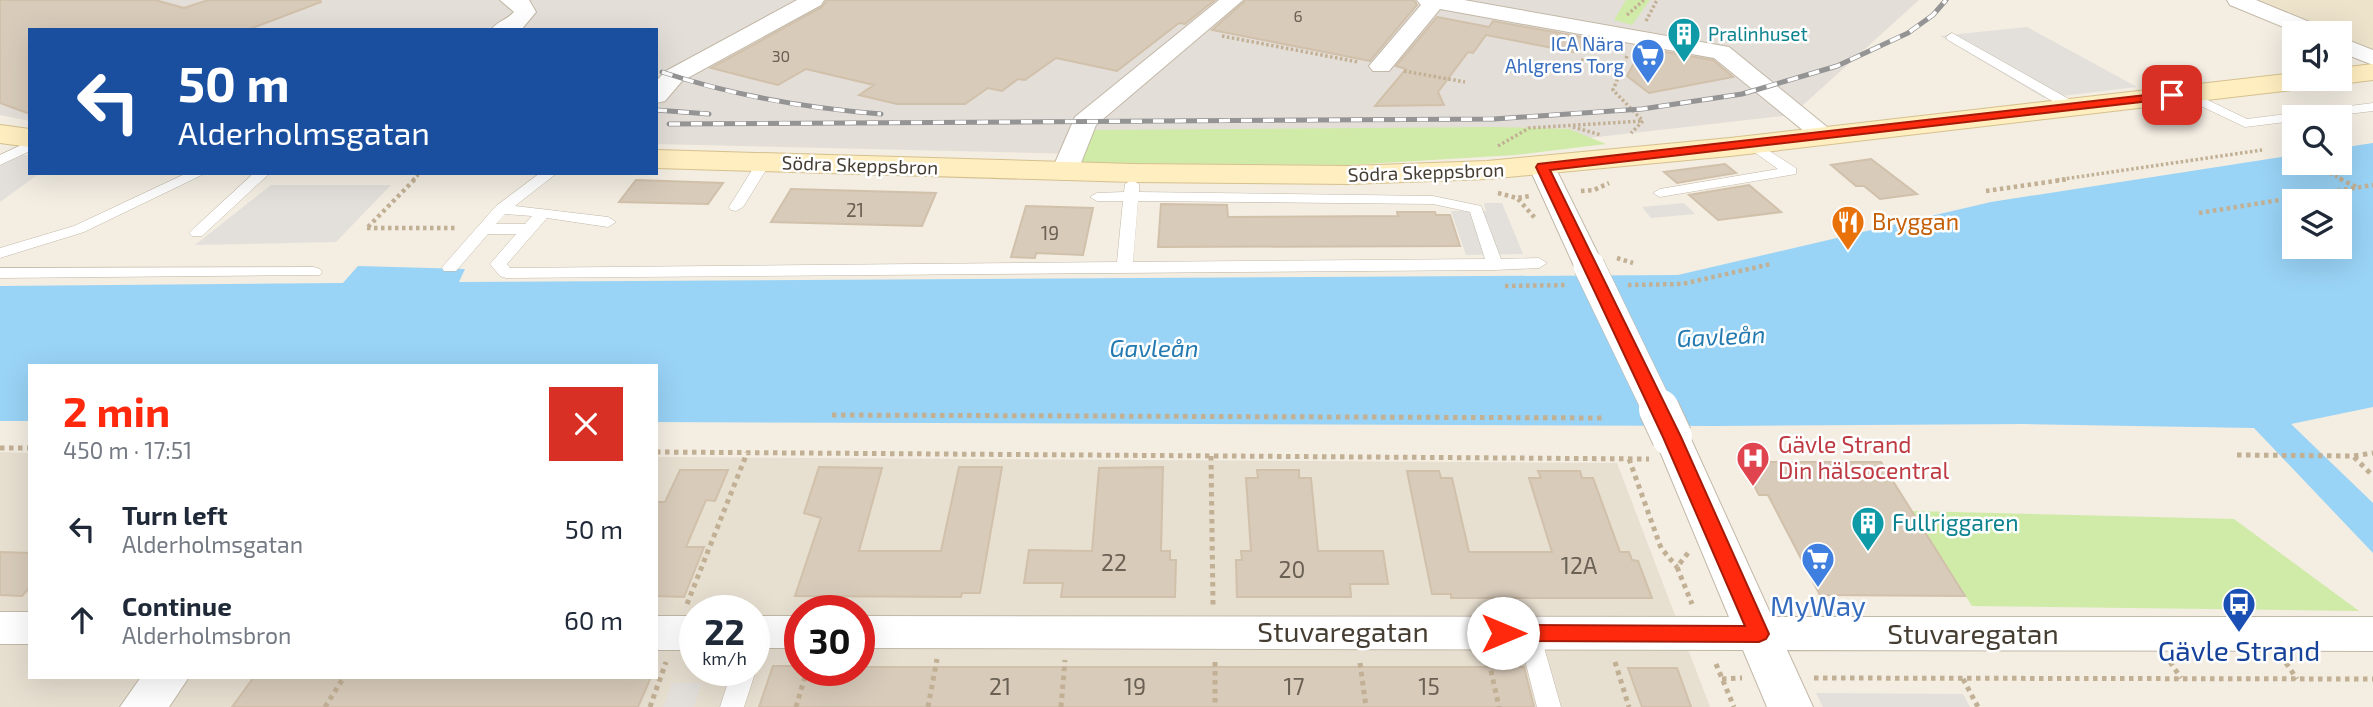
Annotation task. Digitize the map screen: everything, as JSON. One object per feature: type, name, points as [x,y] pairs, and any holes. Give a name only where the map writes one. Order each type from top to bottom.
[{"type":"street","points":[[507,28],[516,24],[524,12],[520,2],[511,0]]},
{"type":"street","points":[[658,94],[674,76],[813,0]]},
{"type":"street","points":[[1065,172],[1084,122],[1232,0]]},
{"type":"street","points":[[1381,66],[1433,0],[1721,52],[1824,135]]},
{"type":"street","points":[[2238,0],[2288,21]]},
{"type":"street","points":[[2352,49],[2373,58]]},
{"type":"street","points":[[2352,75],[2373,72]]},
{"type":"street","name":"Södra Skeppsbron","points":[[658,159],[1065,172],[1132,184],[1542,167],[2282,83]]},
{"type":"street","points":[[1542,167],[1589,266],[1656,449],[1759,634],[1783,693]]},
{"type":"street","points":[[0,628],[28,628]]},
{"type":"street","name":"Stuvaregatan","points":[[875,632],[2373,634]]},
{"type":"street","points":[[143,707],[165,679]]},
{"type":"lane","points":[[1952,37],[2071,106]]},
{"type":"lane","points":[[2187,94],[2245,123],[2373,107]]},
{"type":"lane","points":[[1660,193],[1791,171],[1752,144]]},
{"type":"lane","points":[[736,207],[764,162]]},
{"type":"lane","points":[[0,253],[79,229],[196,175]]},
{"type":"lane","points":[[197,233],[261,175]]},
{"type":"lane","points":[[450,268],[501,209],[547,175]]},
{"type":"lane","points":[[1125,267],[1132,184]]},
{"type":"lane","points":[[1097,197],[1132,184],[1350,201],[1433,200],[1476,209],[1495,265]]},
{"type":"lane","points":[[501,209],[608,222]]},
{"type":"lane","points":[[543,213],[498,264],[506,273],[1539,263]]},
{"type":"lane","points":[[484,229],[528,229]]},
{"type":"lane","points":[[0,273],[314,272]]},
{"type":"lane","points":[[1529,633],[1549,707]]},
{"type":"lane","points":[[732,707],[739,686]]},
{"type":"path","points":[[1622,24],[1629,12],[1639,8],[1644,0]]},
{"type":"path","points":[[1195,30],[1465,82]]},
{"type":"path","points":[[1581,60],[1621,68],[1614,90],[1643,121]]},
{"type":"path","points":[[1592,72],[1601,66]]},
{"type":"path","points":[[1496,147],[1528,128],[1643,121]]},
{"type":"path","points":[[1629,134],[1643,121]]},
{"type":"path","points":[[1570,126],[1609,137]]},
{"type":"path","points":[[1986,191],[2262,150]]},
{"type":"path","points":[[418,175],[367,228],[484,229]]},
{"type":"path","points":[[2332,175],[2357,187]]},
{"type":"path","points":[[2199,213],[2373,185]]},
{"type":"path","points":[[832,415],[1604,418]]},
{"type":"path","points":[[0,448],[28,448]]},
{"type":"path","points":[[658,452],[1629,459],[1656,449],[1655,470]]},
{"type":"path","points":[[650,707],[675,633],[747,453]]},
{"type":"path","points":[[2237,455],[2353,456],[2373,453]]},
{"type":"path","points":[[1211,456],[1215,707]]},
{"type":"path","points":[[2353,456],[2373,476]]},
{"type":"path","points":[[1629,459],[1661,548],[1676,567],[1734,707]]},
{"type":"path","points":[[1676,567],[1690,551],[1685,540]]},
{"type":"path","points":[[928,707],[939,651]]},
{"type":"path","points":[[1486,651],[1499,707]]},
{"type":"path","points":[[1611,651],[1629,707]]},
{"type":"path","points":[[1061,707],[1066,652]]},
{"type":"path","points":[[1358,652],[1366,707]]},
{"type":"path","points":[[1722,678],[1783,693],[1962,679],[2373,679]]},
{"type":"path","points":[[325,707],[343,679]]},
{"type":"path","points":[[1962,679],[1978,707]]},
{"type":"path","points":[[796,707],[802,686]]},
{"type":"shaded area","points":[[0,0],[1919,0],[1792,115],[1571,140],[1121,155],[658,144],[658,28],[28,28],[28,121],[0,115]]},
{"type":"shaded area","points":[[2244,0],[2373,0],[2373,56],[2352,47],[2352,21],[2293,21]]},
{"type":"shaded area","points":[[2027,27],[2137,87],[2044,98],[1940,36]]},
{"type":"shaded area","points":[[0,155],[28,155],[28,175],[37,175],[0,202]]},
{"type":"shaded area","points":[[271,185],[391,185],[336,242],[195,245]]},
{"type":"shaded area","points":[[1484,203],[1502,203],[1523,254],[1466,255],[1451,211],[1486,211]]},
{"type":"shaded area","points":[[1684,203],[1695,214],[1651,218],[1642,207]]},
{"type":"shaded area","points":[[0,452],[28,453],[28,679],[658,679],[658,457],[1617,463],[1710,707],[0,707]]},
{"type":"shaded area","points":[[672,683],[679,683],[679,686],[701,686],[694,707],[663,707]]},
{"type":"shaded area","points":[[1816,693],[1963,694],[1970,707],[1823,707]]},
{"type":"green space","points":[[1626,0],[1650,0],[1632,25],[1614,20]]},
{"type":"green space","points":[[1494,127],[1569,129],[1606,144],[1515,155],[1349,165],[1079,163],[1087,130]]},
{"type":"green space","points":[[1912,511],[2234,519],[2359,611],[1972,606]]},
{"type":"water","name":"Gavleån","points":[[2373,143],[2373,407],[2291,424],[2373,503],[2373,553],[2254,428],[2024,424],[1716,426],[658,422],[658,364],[28,364],[28,421],[0,421],[0,286],[343,283],[358,266],[465,269],[459,282],[1678,275],[1991,202],[2282,157],[2282,175],[2352,175],[2352,146]]},
{"type":"building","points":[[0,0],[155,0],[184,8],[208,0],[321,2],[252,28],[28,28],[28,113],[0,103]]},
{"type":"building","points":[[827,0],[1215,0],[1185,24],[1179,23],[1117,71],[1056,58],[1025,80],[1018,79],[1002,91],[988,88],[965,104],[897,104],[859,95],[874,85],[806,69],[778,85],[711,68],[822,7]]},
{"type":"building","points":[[1246,0],[1414,0],[1417,5],[1370,61],[1212,30]]},
{"type":"building","points":[[1437,17],[1489,27],[1493,21],[1587,38],[1578,53],[1486,35],[1473,53],[1468,52],[1438,92],[1444,105],[1375,106],[1406,69],[1396,66]]},
{"type":"building","name":"Pralinhuset","points":[[1642,48],[1713,60],[1733,77],[1649,93],[1627,76]]},
{"type":"building","points":[[1871,159],[1917,194],[1880,199],[1864,186],[1856,186],[1831,165]]},
{"type":"building","points":[[1725,164],[1736,173],[1677,183],[1664,172]]},
{"type":"building","points":[[636,180],[723,183],[708,204],[619,202]]},
{"type":"building","points":[[1749,185],[1781,212],[1718,220],[1689,195]]},
{"type":"building","points":[[791,189],[936,193],[922,226],[771,222]]},
{"type":"building","points":[[1161,204],[1227,205],[1228,217],[1398,216],[1397,212],[1435,212],[1436,215],[1450,215],[1460,246],[1158,247]]},
{"type":"building","points":[[1026,206],[1093,208],[1083,255],[1036,253],[1035,258],[1011,257]]},
{"type":"building","name":"Fullriggaren","points":[[1742,462],[1881,462],[1965,596],[1820,595],[1768,495],[1759,495]]},
{"type":"building","points":[[819,467],[882,468],[859,551],[941,551],[959,467],[1002,467],[980,593],[962,593],[961,597],[795,595],[821,518],[804,513]]},
{"type":"building","points":[[1163,467],[1161,551],[1170,551],[1170,560],[1176,560],[1175,597],[1061,597],[1063,583],[1024,583],[1029,550],[1092,551],[1099,468]]},
{"type":"building","points":[[680,470],[728,470],[715,501],[706,500],[686,547],[704,547],[685,595],[679,597],[658,596],[658,502],[665,502]]},
{"type":"building","points":[[1257,470],[1299,470],[1299,478],[1311,478],[1318,551],[1383,551],[1388,584],[1350,584],[1351,597],[1237,597],[1236,560],[1242,560],[1241,551],[1251,551],[1246,478],[1258,478]]},
{"type":"building","points":[[1407,471],[1439,471],[1441,478],[1452,478],[1469,552],[1552,552],[1529,478],[1541,478],[1538,471],[1580,471],[1582,478],[1593,478],[1620,552],[1629,552],[1632,560],[1638,561],[1652,598],[1451,598],[1451,594],[1432,594]]},
{"type":"building","points":[[0,552],[28,553],[28,589],[22,596],[0,595]]},
{"type":"building","points":[[773,666],[784,666],[784,686],[875,686],[875,667],[1524,667],[1534,707],[759,707],[766,686],[770,686]]},
{"type":"building","points":[[1628,668],[1677,668],[1691,707],[1642,707]]},
{"type":"building","points":[[253,679],[650,679],[638,707],[232,707]]},
{"type":"railway","points":[[669,124],[1494,119],[1642,109],[1742,94],[1837,66],[1908,33],[1933,15],[1946,0]]},
{"type":"railway","points":[[662,72],[770,100],[881,114]]},
{"type":"railway","points":[[658,110],[709,114]]},
{"type":"place","name":"Pralinhuset","points":[[1684,64]]},
{"type":"place","name":"ICA Nära Ahlgrens Torg","points":[[1648,85]]},
{"type":"place","name":"Bryggan","points":[[1848,252]]},
{"type":"place","name":"Gävle Strand Din hälsocentral","points":[[1753,488]]},
{"type":"place","name":"Fullriggaren","points":[[1868,553]]},
{"type":"place","name":"MyWay","points":[[1818,589]]},
{"type":"place","name":"Gävle Strand","points":[[2239,634]]},
{"type":"route","points":[[1503,633],[1759,634],[1672,437],[1542,167],[2172,95]]}]
